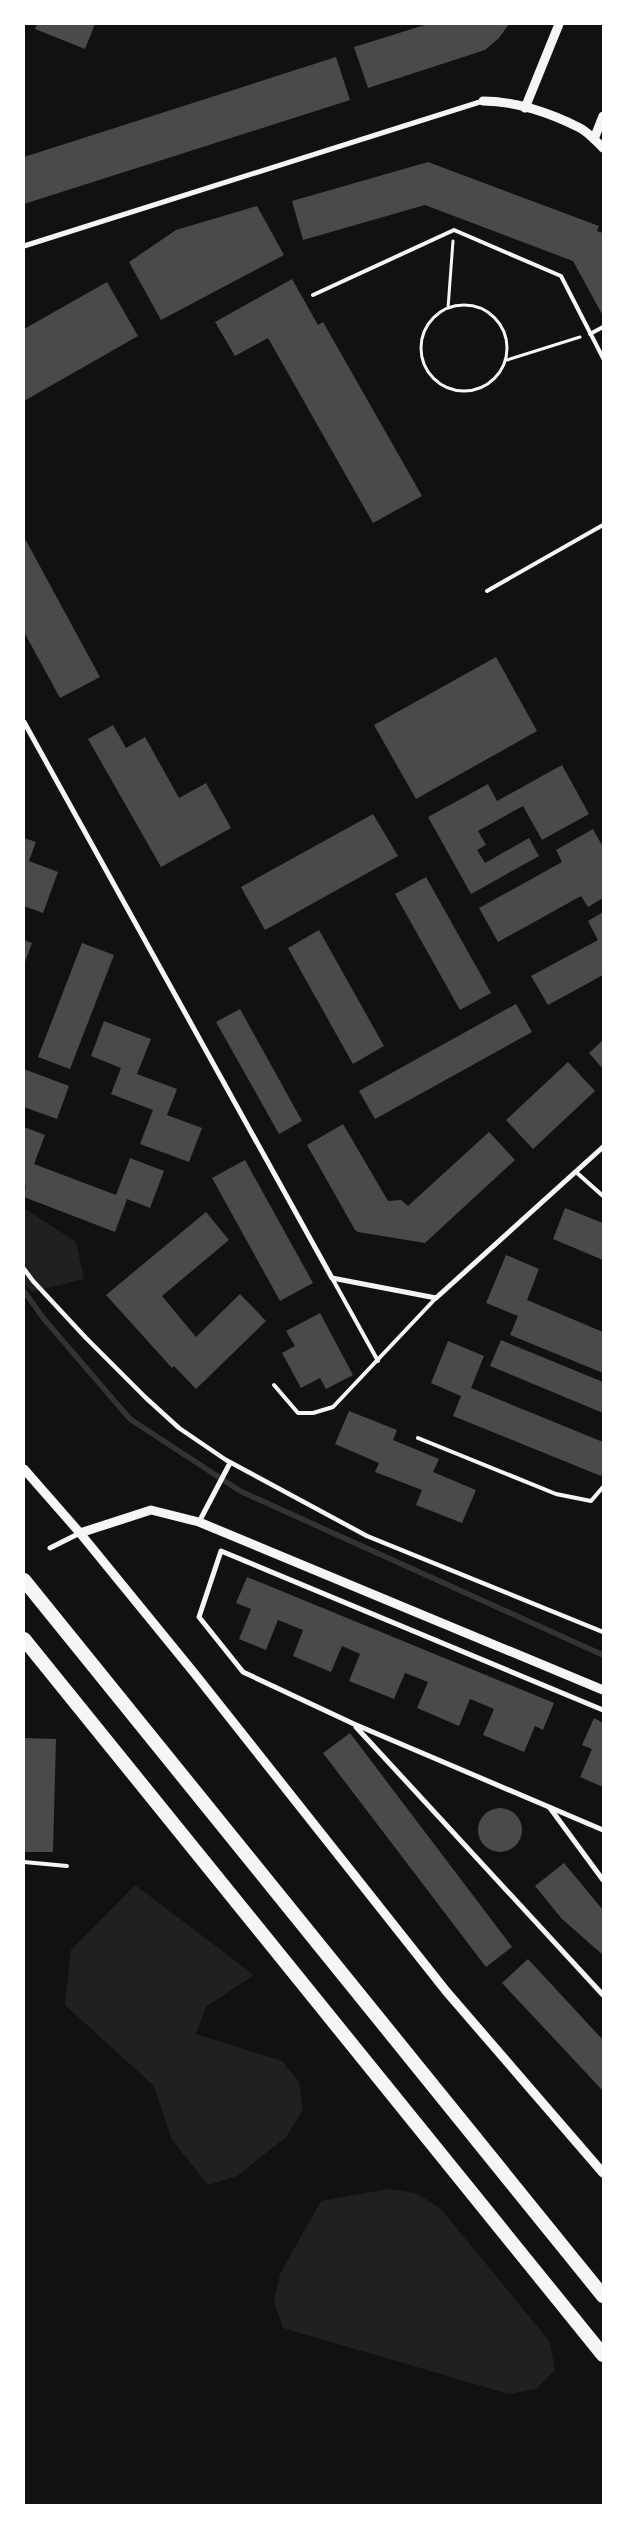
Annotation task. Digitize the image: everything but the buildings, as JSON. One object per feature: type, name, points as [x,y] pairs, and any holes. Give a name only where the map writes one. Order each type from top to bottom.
[{"type":"highway","points":[[24,1580],[603,2296]]},
{"type":"highway","points":[[24,1639],[603,2356]]},
{"type":"street","points":[[525,108],[559,24]]},
{"type":"street","points":[[24,246],[483,101],[505,101],[581,128],[603,148]]},
{"type":"street","points":[[594,140],[603,116]]},
{"type":"street","points":[[24,722],[332,1278],[436,1298],[603,1148]]},
{"type":"street","points":[[24,1269],[86,1338],[146,1398],[179,1428],[230,1462],[367,1536],[603,1632]]},
{"type":"street","points":[[199,1522],[230,1462]]},
{"type":"street","points":[[24,1468],[195,1674],[446,1991],[603,2173]]},
{"type":"street","points":[[50,1548],[80,1534],[151,1510],[199,1522],[603,1690]]},
{"type":"street","points":[[603,1710],[221,1551],[200,1618],[243,1672],[354,1724],[603,1830]]},
{"type":"street","points":[[354,1724],[603,1995]]},
{"type":"street","points":[[550,1807],[603,1880]]},
{"type":"lane","points":[[313,295],[454,230],[560,276],[603,358]]},
{"type":"lane","points":[[590,334],[603,328]]},
{"type":"lane","points":[[486,591],[603,525]]},
{"type":"lane","points":[[576,1172],[603,1196]]},
{"type":"lane","points":[[332,1278],[378,1361]]},
{"type":"lane","points":[[274,1385],[298,1413],[312,1413],[333,1407],[436,1298]]},
{"type":"lane","points":[[418,1438],[556,1494],[591,1501],[603,1487]]},
{"type":"lane","points":[[24,1862],[67,1866]]},
{"type":"path","points":[[448,308],[454,230]]},
{"type":"path","points":[[462,305],[475,306],[488,312],[498,321],[505,332],[508,346],[507,360],[501,373],[490,384],[477,390],[462,392],[448,389],[435,381],[426,369],[421,356],[421,341],[426,327],[436,315],[448,308],[462,305]]},
{"type":"path","points":[[507,360],[590,334]]},
{"type":"shaded area","points":[[24,1208],[76,1242],[84,1279],[31,1292],[24,1282]]},
{"type":"shaded area","points":[[135,1885],[254,1975],[206,2007],[196,2034],[282,2061],[299,2082],[303,2110],[286,2137],[237,2176],[208,2185],[172,2140],[154,2086],[65,2005],[71,1950]]},
{"type":"shaded area","points":[[388,2189],[416,2193],[441,2209],[550,2342],[555,2370],[536,2389],[509,2394],[283,2328],[274,2302],[280,2274],[321,2201]]},
{"type":"waterway","points":[[24,1291],[44,1319],[130,1419],[240,1491],[603,1655]]}]
